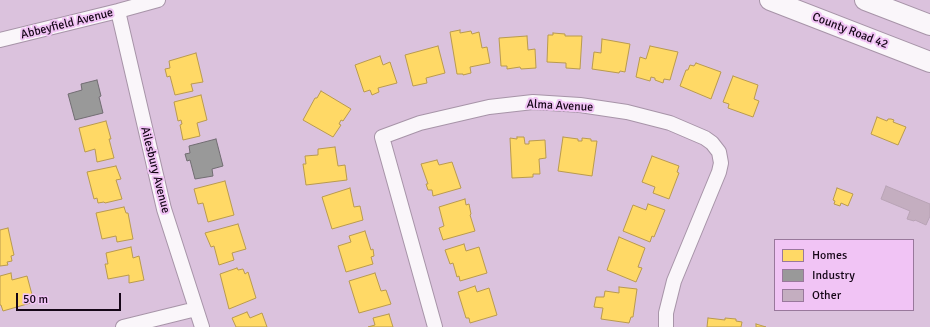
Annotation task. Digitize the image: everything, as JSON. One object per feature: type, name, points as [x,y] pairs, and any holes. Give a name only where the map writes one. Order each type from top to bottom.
[{"type":"highway","name":"County Road 42","points":[[770,0],[930,62]]},
{"type":"highway","points":[[865,0],[930,25]]},
{"type":"street","name":"Abbeyfield Avenue","points":[[0,40],[118,12],[158,0]]},
{"type":"street","name":"Ailesbury Avenue","points":[[118,12],[164,209],[202,327]]},
{"type":"street","name":"Alma Avenue","points":[[436,327],[382,137],[420,122],[489,107],[533,102],[580,105],[627,112],[663,121],[683,127],[705,138],[712,143],[719,152],[721,163],[719,172],[674,281],[666,313],[666,327]]},
{"type":"street","points":[[123,327],[196,309]]},
{"type":"building: Homes","points":[[460,30],[460,33],[471,31],[472,34],[479,32],[482,48],[487,47],[490,63],[470,67],[471,73],[463,75],[457,74],[450,32]]},
{"type":"building: Homes","points":[[553,33],[565,34],[565,36],[582,36],[580,69],[566,68],[566,63],[547,62],[548,35],[553,35]]},
{"type":"building: Homes","points":[[527,36],[528,50],[535,49],[536,68],[521,69],[520,67],[507,69],[507,66],[501,66],[499,38]]},
{"type":"building: Homes","points":[[602,39],[630,44],[625,72],[620,71],[619,73],[592,69],[594,52],[601,53]]},
{"type":"building: Homes","points":[[438,46],[445,73],[426,78],[427,83],[413,86],[405,55]]},
{"type":"building: Homes","points":[[650,46],[678,52],[670,80],[664,79],[663,83],[651,77],[650,81],[636,77],[640,57],[646,59]]},
{"type":"building: Homes","points":[[196,53],[203,82],[191,84],[193,91],[175,95],[170,76],[167,77],[165,69],[170,68],[169,61]]},
{"type":"building: Homes","points":[[380,56],[383,65],[390,62],[397,83],[378,88],[379,92],[372,95],[370,90],[364,92],[355,65]]},
{"type":"building: Homes","points":[[696,63],[721,72],[711,99],[680,86],[686,70],[688,70],[690,65],[694,66]]},
{"type":"building: Homes","points":[[733,76],[758,85],[754,99],[759,101],[753,117],[728,108],[729,104],[723,102]]},
{"type":"building: Homes","points":[[321,91],[351,109],[343,121],[341,120],[339,124],[341,125],[333,137],[303,120],[315,98],[317,98]]},
{"type":"building: Homes","points":[[201,95],[207,120],[197,123],[200,136],[183,140],[180,125],[182,124],[181,120],[178,121],[174,102]]},
{"type":"building: Homes","points":[[877,117],[887,121],[888,119],[894,120],[893,122],[906,127],[898,145],[871,134]]},
{"type":"building: Homes","points":[[106,121],[114,158],[97,162],[95,149],[85,152],[79,128]]},
{"type":"building: Homes","points":[[517,137],[524,137],[525,144],[529,144],[529,141],[545,140],[546,158],[539,159],[540,174],[533,174],[533,177],[512,178],[510,138],[517,139]]},
{"type":"building: Homes","points":[[563,137],[578,139],[578,141],[582,141],[582,138],[597,141],[592,176],[558,171]]},
{"type":"building: Homes","points":[[335,147],[338,166],[345,165],[347,180],[306,185],[303,164],[306,164],[305,156],[318,155],[318,149]]},
{"type":"building: Homes","points":[[652,156],[679,166],[677,172],[679,173],[669,199],[653,193],[655,187],[642,182]]},
{"type":"building: Homes","points":[[437,160],[439,165],[452,162],[461,188],[433,196],[432,190],[428,190],[426,184],[428,184],[421,164]]},
{"type":"building: Homes","points":[[116,166],[121,179],[116,180],[122,199],[98,203],[97,198],[94,199],[87,172]]},
{"type":"building: Homes","points":[[225,181],[234,215],[208,222],[203,203],[198,204],[194,189]]},
{"type":"building: Homes","points":[[350,188],[354,207],[360,206],[363,220],[332,229],[322,197]]},
{"type":"building: Homes","points":[[837,188],[853,194],[848,206],[841,203],[840,206],[834,204],[835,201],[833,200]]},
{"type":"building: Homes","points":[[465,199],[466,205],[469,204],[470,215],[475,231],[443,240],[439,228],[444,226],[439,207]]},
{"type":"building: Homes","points":[[648,204],[665,210],[654,237],[652,236],[650,242],[623,231],[633,205],[646,210]]},
{"type":"building: Homes","points":[[124,207],[126,213],[128,213],[133,239],[117,242],[116,236],[102,239],[96,213]]},
{"type":"building: Homes","points":[[238,224],[246,249],[232,253],[234,260],[219,265],[214,246],[211,247],[205,233]]},
{"type":"building: Homes","points":[[8,228],[14,255],[11,256],[12,261],[7,262],[8,265],[0,266],[0,230]]},
{"type":"building: Homes","points":[[365,231],[371,250],[373,249],[374,256],[371,257],[373,264],[346,272],[338,246],[351,242],[349,236]]},
{"type":"building: Homes","points":[[619,237],[645,248],[638,267],[642,268],[636,282],[607,270]]},
{"type":"building: Homes","points":[[464,244],[466,251],[479,247],[487,273],[460,281],[459,276],[457,277],[453,263],[450,264],[445,250]]},
{"type":"building: Homes","points":[[131,247],[133,258],[139,256],[144,280],[129,283],[129,275],[108,279],[105,264],[108,264],[106,253]]},
{"type":"building: Homes","points":[[237,268],[238,270],[243,269],[245,274],[248,272],[256,298],[229,309],[220,274]]},
{"type":"building: Homes","points":[[11,273],[12,280],[27,276],[34,302],[3,311],[0,305],[0,276]]},
{"type":"building: Homes","points":[[375,273],[381,291],[386,290],[391,304],[359,313],[349,281]]},
{"type":"building: Homes","points":[[475,286],[477,292],[489,288],[497,315],[470,323],[469,318],[466,318],[458,292]]},
{"type":"building: Homes","points":[[619,287],[637,289],[633,317],[631,317],[629,323],[601,319],[603,308],[594,307],[596,297],[604,297],[605,291],[619,293]]},
{"type":"building: Homes","points":[[247,312],[250,318],[262,313],[267,327],[236,327],[232,318]]},
{"type":"building: Homes","points":[[389,314],[393,327],[368,327],[375,325],[373,318]]},
{"type":"building: Homes","points":[[708,318],[725,320],[725,318],[736,319],[736,321],[742,322],[741,327],[707,327]]},
{"type":"building: Homes","points":[[756,324],[766,327],[756,327]]},
{"type":"building: Industry","points":[[97,80],[103,113],[75,120],[68,94],[82,90],[81,84]]},
{"type":"building: Industry","points":[[216,139],[223,166],[212,169],[213,176],[195,179],[190,160],[187,161],[185,154],[190,153],[189,146]]},
{"type":"building: Other","points":[[886,186],[930,204],[930,216],[926,225],[915,220],[907,219],[910,211],[881,199]]}]
